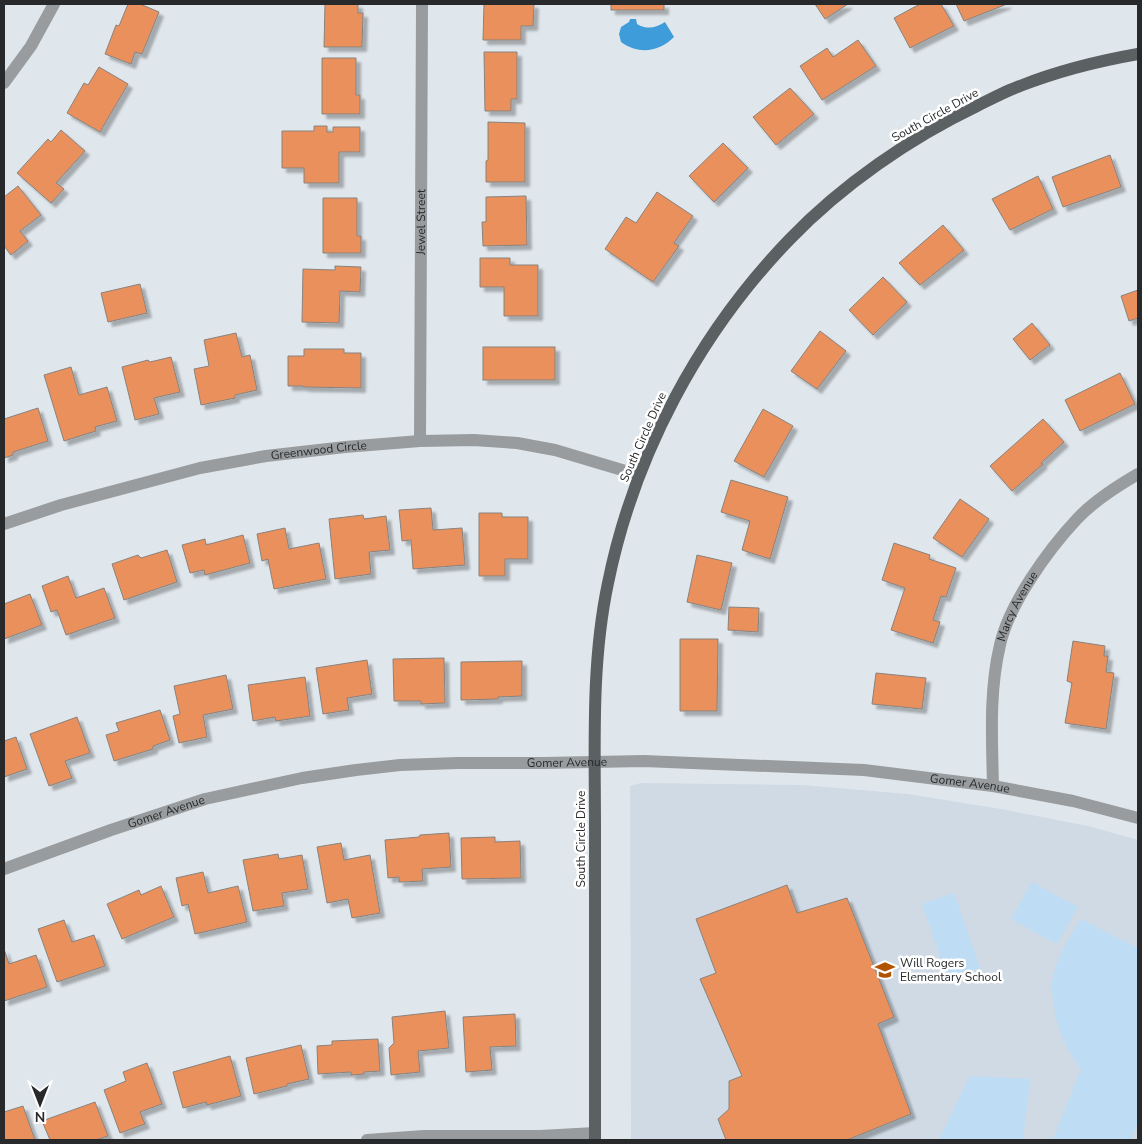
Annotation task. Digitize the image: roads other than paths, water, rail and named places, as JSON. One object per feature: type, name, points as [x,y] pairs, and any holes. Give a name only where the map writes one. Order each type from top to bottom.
[{"type":"main road","name":"South Circle Drive","points":[[595,1137],[595,762],[596,682],[600,637],[607,585],[621,528],[639,475],[663,420],[690,371],[720,324],[750,284],[789,239],[826,204],[877,165],[921,135],[958,115],[1019,86],[1085,65],[1138,54]]},
{"type":"street","points":[[4,83],[31,46],[54,4]]},
{"type":"street","name":"Jewel Street","points":[[420,441],[422,4]]},
{"type":"street","name":"Greenwood Circle","points":[[4,524],[61,505],[210,467],[266,456],[420,441],[474,440],[518,443],[555,450],[639,475]]},
{"type":"street","name":"Marcy Avenue","points":[[992,786],[992,707],[995,671],[1000,643],[1013,610],[1051,550],[1078,518],[1106,495],[1138,474]]},
{"type":"street","name":"Gomer Avenue","points":[[4,869],[111,830],[205,799],[302,778],[356,770],[400,765],[458,762],[668,762],[864,770],[992,786],[1073,801],[1138,818]]},
{"type":"street","points":[[367,1140],[424,1136],[595,1137]]},
{"type":"water","points":[[630,19],[636,19],[637,24],[648,28],[665,22],[674,37],[655,49],[635,49],[621,42],[619,34],[621,27],[629,22]]},
{"type":"place","name":"Will Rogers Elementary School","points":[[885,970]]}]
